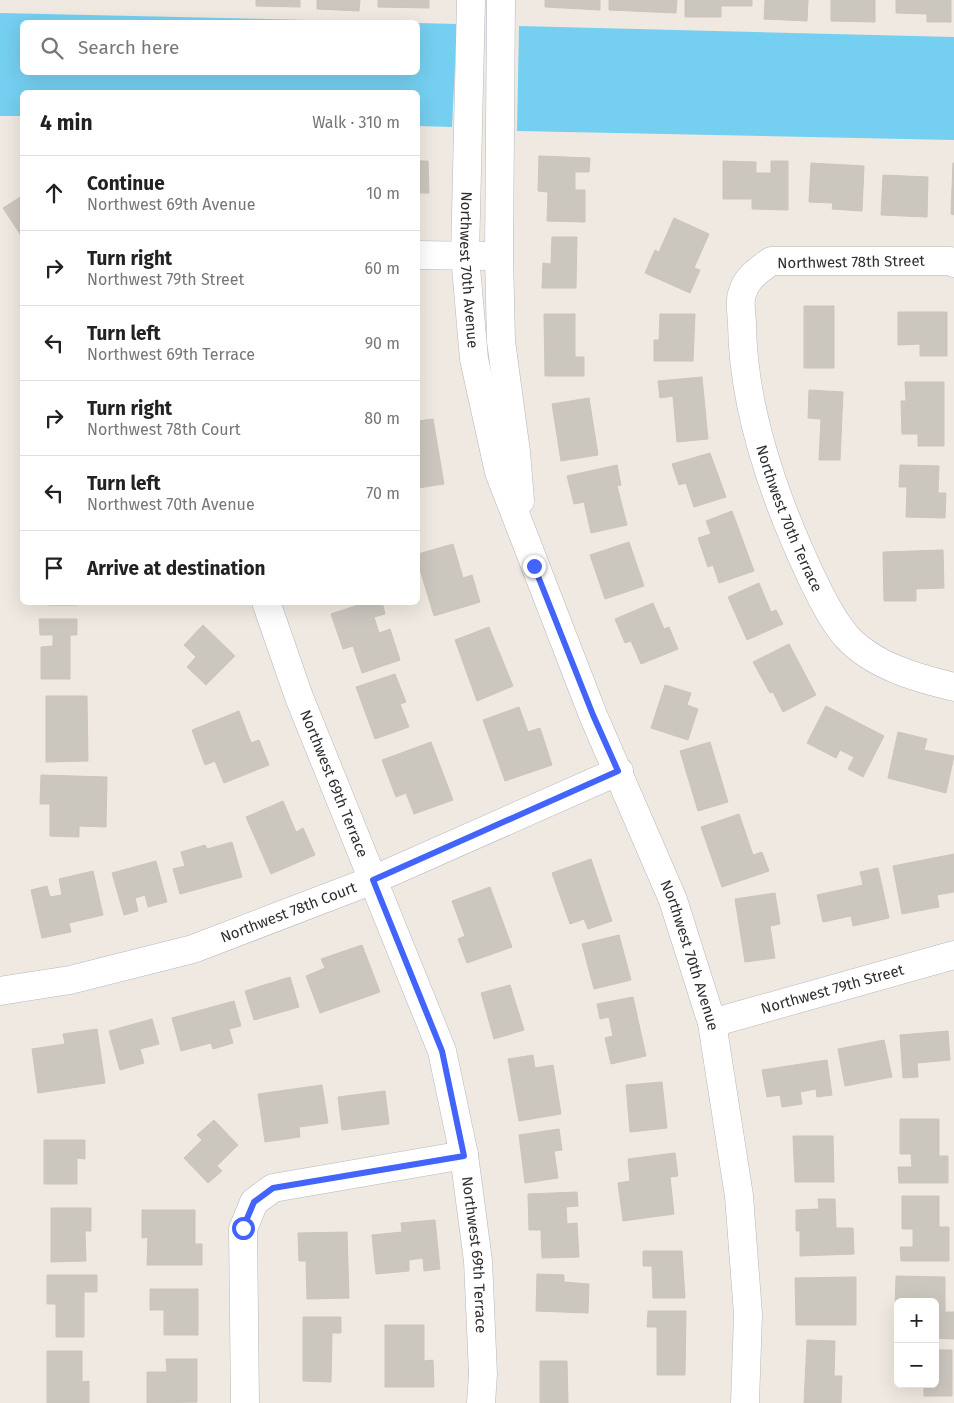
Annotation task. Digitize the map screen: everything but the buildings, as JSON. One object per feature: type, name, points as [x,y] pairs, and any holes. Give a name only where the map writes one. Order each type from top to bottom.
[{"type":"street","name":"Northwest 70th Avenue","points":[[471,0],[465,256],[474,359],[499,472],[593,715],[673,900],[712,1023],[739,1196],[748,1314],[746,1403]]},
{"type":"street","name":"Northwest 70th Avenue","points":[[501,0],[498,257],[501,341],[516,452],[523,532]]},
{"type":"street","points":[[420,255],[498,257]]},
{"type":"street","name":"Northwest 78th Street","points":[[751,276],[771,261],[950,261],[954,263]]},
{"type":"street","name":"Northwest 70th Terrace","points":[[751,276],[742,295],[742,345],[755,426],[794,541],[822,598],[847,636],[877,660],[913,677],[954,687]]},
{"type":"street","name":"Northwest 69th Terrace","points":[[267,605],[300,697],[442,1051],[464,1156],[478,1261],[483,1374],[481,1403]]},
{"type":"street","name":"Northwest 78th Court","points":[[0,991],[70,980],[192,949],[373,880],[618,771]]},
{"type":"street","name":"Northwest 79th Street","points":[[712,1023],[954,955]]},
{"type":"street","points":[[245,1403],[243,1228],[254,1202],[273,1188],[464,1156]]},
{"type":"water","points":[[0,13],[313,20],[20,20],[20,75],[420,75],[420,23],[457,24],[452,127],[420,126],[420,90],[20,90],[20,116],[0,116]]},
{"type":"water","points":[[519,26],[954,37],[954,140],[517,131]]},
{"type":"route","points":[[243,1228],[254,1202],[273,1188],[464,1156],[442,1051],[373,880],[618,771],[593,715],[534,566]]}]
